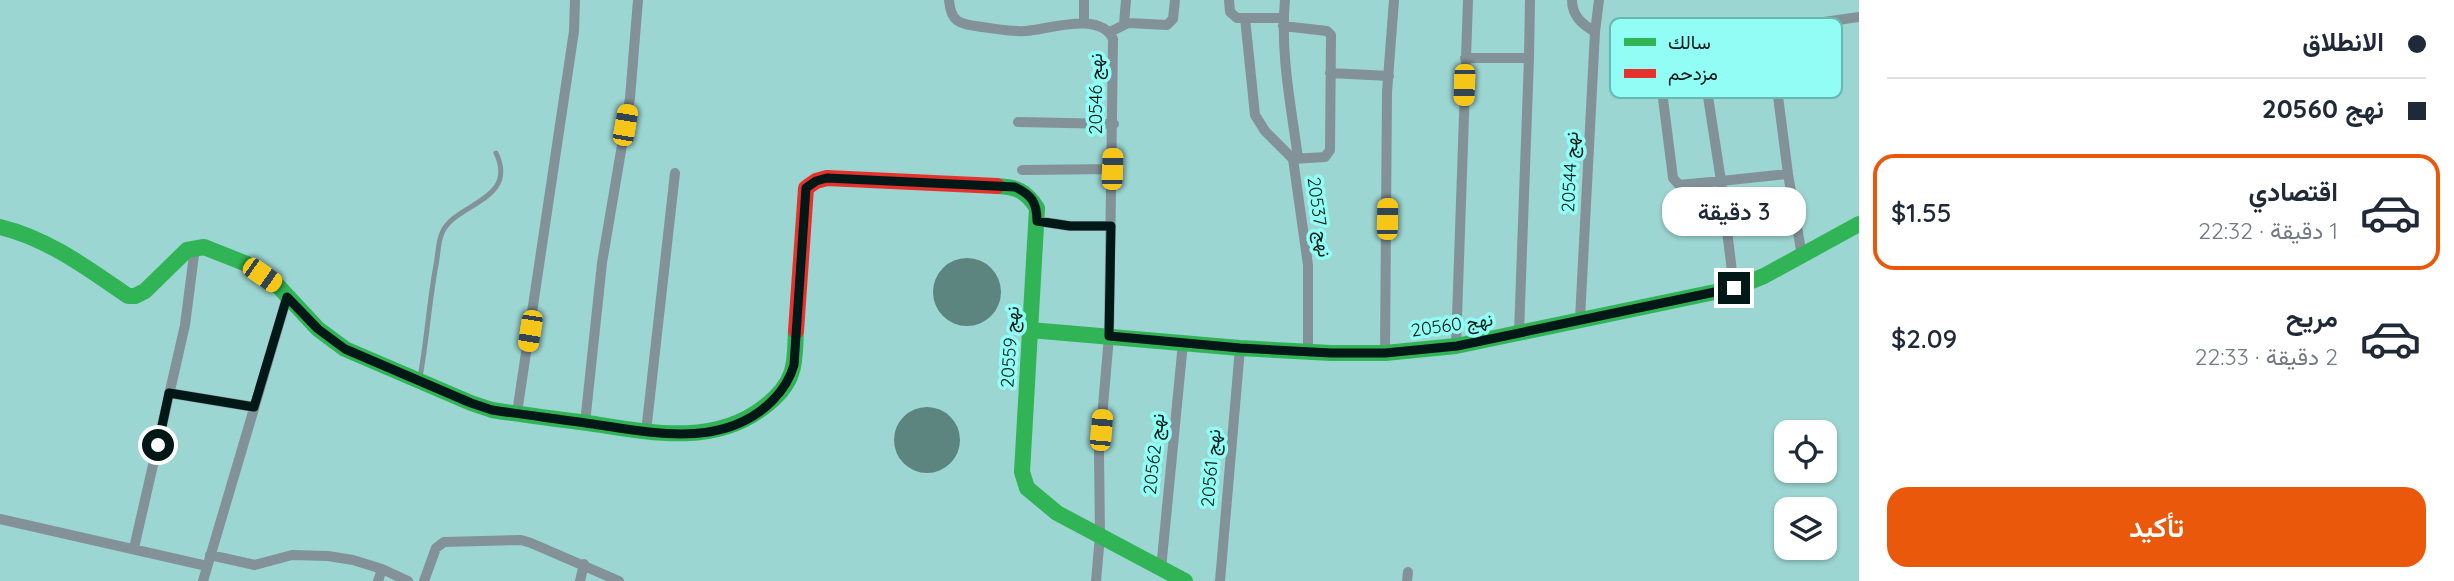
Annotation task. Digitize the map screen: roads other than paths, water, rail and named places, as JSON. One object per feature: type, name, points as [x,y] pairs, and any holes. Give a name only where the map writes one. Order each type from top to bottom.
[{"type":"street","points":[[517,413],[569,71],[575,0]]},
{"type":"street","points":[[585,423],[602,263],[630,98],[638,0]]},
{"type":"street","name":"نهج 20546","points":[[949,0],[954,20],[964,25],[1012,32],[1084,23],[1110,33],[1113,39],[1114,124],[1109,336],[1099,453],[1100,536],[1096,581]]},
{"type":"street","points":[[1084,0],[1084,23]]},
{"type":"street","points":[[1124,24],[1126,0]]},
{"type":"street","points":[[1110,33],[1124,24],[1167,25],[1173,19],[1175,0]]},
{"type":"street","points":[[1229,0],[1228,8],[1232,15],[1283,22],[1329,32],[1329,153],[1325,157],[1295,158],[1283,22],[1285,0]]},
{"type":"street","points":[[1385,353],[1388,76],[1394,0]]},
{"type":"street","points":[[1457,346],[1468,0]]},
{"type":"street","points":[[1519,333],[1530,0]]},
{"type":"street","points":[[1572,0],[1573,13],[1593,30]]},
{"type":"street","name":"نهج 20544","points":[[1580,319],[1593,30],[1599,0]]},
{"type":"street","name":"نهج 20537","points":[[1245,18],[1255,115],[1265,131],[1295,158],[1308,265],[1308,351]]},
{"type":"street","points":[[1465,58],[1529,58]]},
{"type":"street","points":[[1330,74],[1388,76]]},
{"type":"street","points":[[1663,98],[1673,178],[1679,184],[1788,174]]},
{"type":"street","points":[[1709,98],[1734,288]]},
{"type":"street","points":[[1778,98],[1802,256]]},
{"type":"street","points":[[1018,122],[1114,124]]},
{"type":"street","points":[[1022,170],[1112,169]]},
{"type":"street","points":[[646,432],[675,173]]},
{"type":"street","points":[[0,228],[18,231],[51,244],[128,296],[145,291],[187,250],[204,247],[247,264],[278,286],[318,329],[345,349],[471,403],[517,413],[646,432],[699,434],[725,429],[760,413],[791,377],[794,365],[804,200],[806,188],[816,181],[827,178],[1015,187],[1029,195],[1037,215],[1070,226],[1111,226]]},
{"type":"street","name":"نهج 20559","points":[[1037,215],[1022,472],[1027,488],[1057,513],[1100,536]]},
{"type":"street","name":"نهج 20560","points":[[1030,330],[1183,343],[1240,353],[1385,353],[1457,346],[1734,288],[1764,276],[1859,224]]},
{"type":"street","points":[[134,548],[185,324],[195,247]]},
{"type":"street","points":[[203,581],[287,297]]},
{"type":"street","name":"نهج 20562","points":[[1172,576],[1183,343]]},
{"type":"street","name":"نهج 20561","points":[[1220,581],[1240,353]]},
{"type":"street","points":[[169,393],[254,407]]},
{"type":"street","points":[[0,519],[134,548],[209,560],[256,565],[292,555],[328,556],[354,560],[380,575],[405,580]]},
{"type":"street","points":[[1100,536],[1172,576]]},
{"type":"street","points":[[424,581],[436,548],[449,540],[526,541],[619,581]]},
{"type":"street","points":[[580,581],[584,564]]},
{"type":"lane","points":[[420,380],[442,233],[453,218],[479,203],[496,186],[501,162],[496,153]]}]
